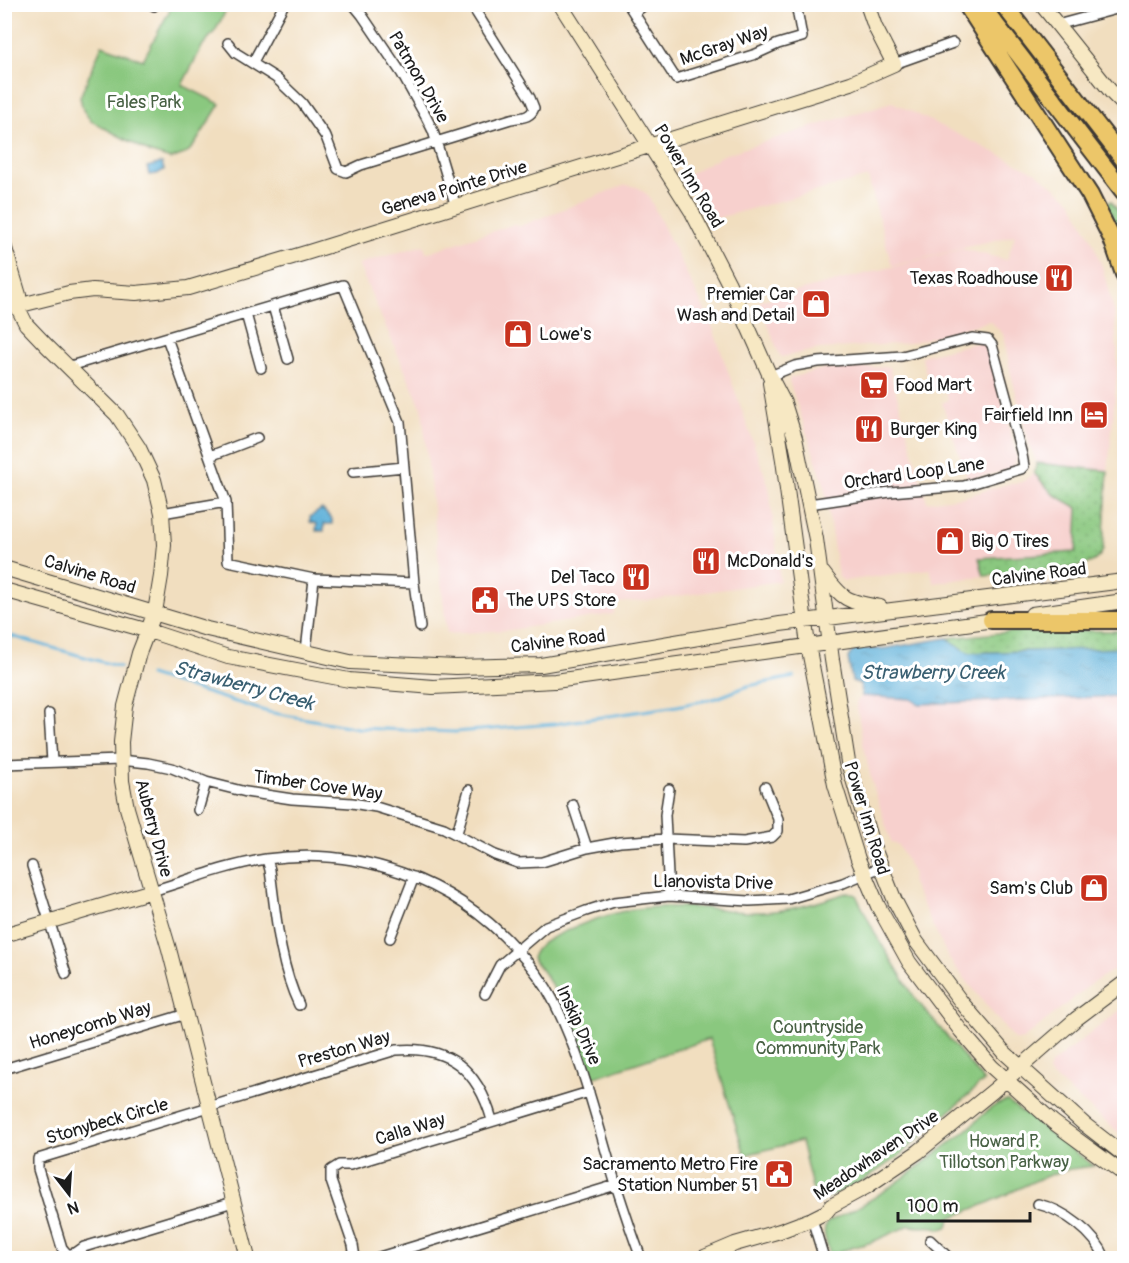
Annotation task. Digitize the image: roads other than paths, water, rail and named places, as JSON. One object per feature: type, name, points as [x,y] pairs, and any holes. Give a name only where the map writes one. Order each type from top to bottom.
[{"type":"highway","points":[[966,4],[1090,195],[1112,239],[1125,274]]},
{"type":"highway","points":[[980,4],[1125,192]]},
{"type":"highway","points":[[1003,4],[1122,156]]},
{"type":"highway","points":[[991,620],[1125,620]]},
{"type":"main road","name":"Power Inn Road","points":[[560,4],[699,225],[733,292],[787,412],[795,438],[822,572],[829,642],[848,762],[859,806],[881,867],[916,941],[977,1021],[1005,1053],[1084,1124],[1125,1155]]},
{"type":"main road","points":[[867,4],[875,27],[894,64]]},
{"type":"main road","points":[[1041,4],[1125,105]]},
{"type":"main road","name":"Geneva Pointe Drive","points":[[11,308],[69,293],[93,290],[136,293],[188,288],[851,83],[894,64]]},
{"type":"main road","name":"Auberry Drive","points":[[4,244],[19,295],[11,308]]},
{"type":"main road","name":"Auberry Drive","points":[[4,285],[11,308],[117,415],[133,440],[153,480],[162,513],[164,545],[161,576],[149,631],[139,652],[123,718],[121,760],[127,808],[186,1014],[248,1258]]},
{"type":"main road","name":"Power Inn Road","points":[[770,376],[808,645],[836,785],[858,859],[878,906],[909,962],[961,1031],[1005,1080],[1053,1122],[1125,1174]]},
{"type":"main road","name":"Calvine Road","points":[[4,568],[207,629],[350,662],[415,667],[541,664],[805,621],[1125,581]]},
{"type":"main road","points":[[822,572],[840,596],[858,604],[900,609]]},
{"type":"main road","name":"Calvine Road","points":[[4,590],[149,631],[228,657],[349,681],[433,687],[555,681],[1125,601]]},
{"type":"main road","points":[[4,935],[152,891]]},
{"type":"main road","name":"Meadowhaven Drive","points":[[702,1258],[735,1244],[812,1219],[866,1187],[918,1152],[1076,1019],[1125,983]]},
{"type":"street","points":[[253,63],[284,4]]},
{"type":"street","name":"Patmon Drive","points":[[353,4],[402,74],[426,117],[456,207]]},
{"type":"street","points":[[228,43],[237,53],[285,86],[302,104],[326,136],[340,171],[349,172],[361,165],[531,114],[534,108],[530,98],[471,4]]},
{"type":"street","points":[[631,9],[646,4]]},
{"type":"street","name":"McGray Way","points":[[631,9],[676,79],[802,37],[796,4]]},
{"type":"street","points":[[1057,25],[1125,7]]},
{"type":"street","points":[[894,64],[953,43]]},
{"type":"street","points":[[67,367],[343,285],[400,422],[420,627]]},
{"type":"street","points":[[273,306],[288,358]]},
{"type":"street","points":[[246,314],[261,368]]},
{"type":"street","points":[[167,338],[226,502],[228,561],[314,579],[414,584]]},
{"type":"street","name":"Orchard Loop Lane","points":[[770,376],[795,366],[818,362],[902,356],[972,338],[988,340],[995,354],[1022,455],[1024,466],[1021,470],[963,486],[890,492],[809,504]]},
{"type":"street","points":[[210,456],[257,438]]},
{"type":"street","points":[[353,472],[404,467]]},
{"type":"street","points":[[162,513],[226,502]]},
{"type":"street","points":[[306,651],[314,579]]},
{"type":"street","points":[[49,714],[52,762]]},
{"type":"street","name":"Timber Cove Way","points":[[4,764],[138,761],[172,768],[206,782],[271,797],[352,802],[376,807],[457,833],[495,855],[518,863],[542,862],[587,848],[620,842],[666,839],[744,842],[772,837],[778,831],[778,819],[765,787]]},
{"type":"street","points":[[198,810],[206,782]]},
{"type":"street","points":[[669,789],[665,815],[669,896]]},
{"type":"street","points":[[457,833],[469,790]]},
{"type":"street","points":[[573,804],[587,848]]},
{"type":"street","name":"Inskip Drive","points":[[152,891],[242,864],[298,856],[348,859],[385,867],[414,877],[468,906],[503,934],[552,998],[572,1041],[640,1258]]},
{"type":"street","points":[[267,859],[284,963],[290,987],[299,1005]]},
{"type":"street","points":[[32,866],[66,974]]},
{"type":"street","name":"Llanovista Drive","points":[[485,994],[500,965],[517,950],[546,926],[579,913],[614,902],[669,896],[749,901],[782,899],[814,892],[881,867]]},
{"type":"street","points":[[390,938],[414,877]]},
{"type":"street","name":"Honeycomb Way","points":[[4,1069],[186,1014]]},
{"type":"street","name":"Preston Way","points":[[209,1108],[396,1050],[416,1049],[445,1056],[469,1073],[484,1094],[492,1120]]},
{"type":"street","name":"Calla Way","points":[[356,1258],[331,1181],[331,1170],[339,1165],[350,1165],[589,1092]]},
{"type":"street","name":"Stonybeck Circle","points":[[209,1108],[57,1154],[47,1155],[38,1159],[38,1169],[62,1248],[68,1255],[84,1247],[233,1202]]},
{"type":"street","points":[[376,1258],[616,1185]]},
{"type":"street","points":[[1038,1204],[1058,1212],[1087,1232],[1106,1258]]},
{"type":"street","points":[[812,1219],[824,1258]]},
{"type":"street","points":[[930,1240],[949,1258]]},
{"type":"water","points":[[162,163],[164,170],[149,175],[147,167]]},
{"type":"water","points":[[322,509],[332,519],[332,524],[324,524],[324,531],[316,531],[317,524],[310,522],[310,517]]},
{"type":"water","name":"Strawberry Creek","points":[[947,638],[969,653],[1124,648],[1124,696],[919,704],[911,699],[862,696],[860,684],[852,681],[848,658],[858,649],[882,649]]},
{"type":"waterway","name":"Strawberry Creek","points":[[4,634],[120,667]]},
{"type":"waterway","name":"Strawberry Creek","points":[[149,675],[268,712],[358,728],[455,732],[554,724],[677,706],[717,698],[748,686],[794,677]]},
{"type":"place","name":"Texas Roadhouse","points":[[1059,278]]},
{"type":"place","name":"Premier Car Wash and Detail","points":[[816,304]]},
{"type":"place","name":"Lowe's","points":[[518,334]]},
{"type":"place","name":"Food Mart","points":[[874,385]]},
{"type":"place","name":"Fairfield Inn","points":[[1094,415]]},
{"type":"place","name":"Burger King","points":[[869,429]]},
{"type":"place","name":"Big O Tires","points":[[950,541]]},
{"type":"place","name":"McDonald's","points":[[706,561]]},
{"type":"place","name":"Del Taco","points":[[636,577]]},
{"type":"place","name":"The UPS Store","points":[[485,600]]},
{"type":"place","name":"Sam's Club","points":[[1094,888]]},
{"type":"place","name":"Sacramento Metro Fire Station Number 51","points":[[779,1174]]},
{"type":"park label","name":"Fales Park","points":[[144,102]]},
{"type":"park label","name":"Countryside Community Park","points":[[818,1037]]},
{"type":"park label","name":"Howard P. Tillotson Parkway","points":[[1004,1151]]}]
